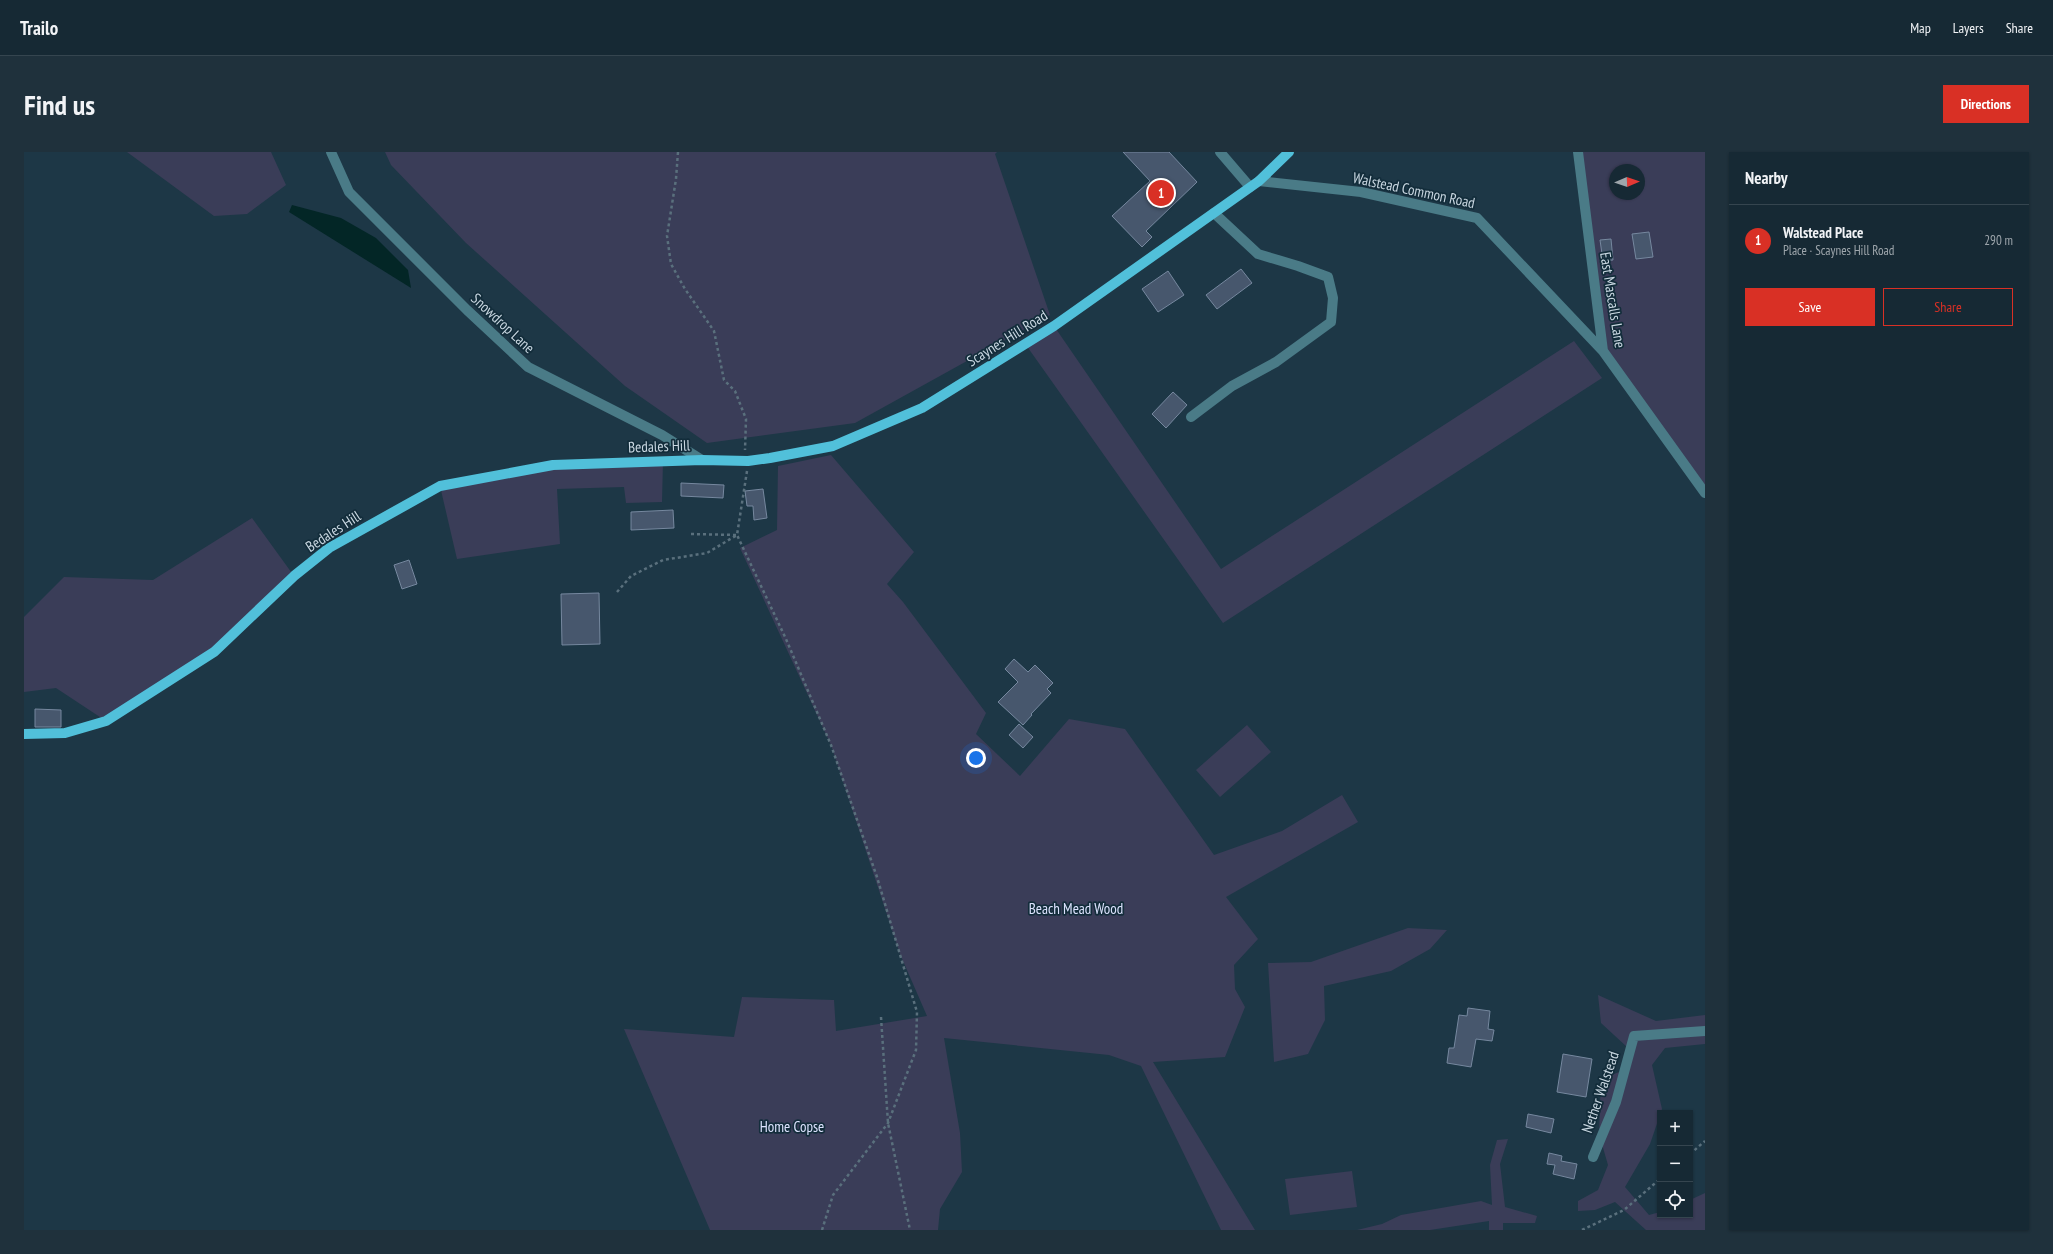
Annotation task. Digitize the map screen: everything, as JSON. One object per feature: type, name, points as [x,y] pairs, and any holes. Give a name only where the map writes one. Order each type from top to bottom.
[{"type":"main road","name":"Scaynes Hill Road","points":[[702,460],[746,461],[833,446],[922,408],[1054,326],[1250,188],[1289,152]]},
{"type":"main road","name":"Bedales Hill","points":[[24,734],[65,733],[106,721],[214,652],[294,576],[328,548],[440,486],[553,465],[702,460]]},
{"type":"street","name":"Snowdrop Lane","points":[[331,152],[349,192],[467,310],[528,367],[662,435],[702,460]]},
{"type":"street","points":[[1220,152],[1250,188]]},
{"type":"street","name":"East Mascalls Lane","points":[[1578,152],[1602,351],[1705,493]]},
{"type":"street","name":"Walstead Common Road","points":[[1259,181],[1361,192],[1477,218],[1602,351]]},
{"type":"street","points":[[1191,416],[1232,386],[1276,362],[1331,322],[1334,298],[1328,277],[1258,254],[1214,213]]},
{"type":"street","name":"Nether Walstead","points":[[1593,1158],[1616,1102],[1634,1036],[1705,1031]]},
{"type":"path","points":[[678,152],[676,179],[667,236],[671,264],[685,289],[714,331],[724,380],[735,391],[746,419],[746,461],[737,535],[832,745],[877,877],[917,1012],[916,1050],[888,1123],[833,1196],[822,1230]]},
{"type":"path","points":[[691,534],[737,535]]},
{"type":"path","points":[[617,592],[631,576],[663,560],[707,553],[737,535]]},
{"type":"path","points":[[881,1017],[888,1123],[910,1230]]},
{"type":"path","points":[[1693,1151],[1705,1141]]},
{"type":"path","points":[[1582,1230],[1624,1210],[1657,1182]]},
{"type":"green space","points":[[127,152],[271,152],[286,185],[247,214],[214,216]]},
{"type":"green space","points":[[385,152],[997,152],[995,154],[1050,315],[855,423],[707,443],[625,386],[466,243],[391,165]]},
{"type":"green space","points":[[1578,152],[1705,152],[1705,494],[1603,351]]},
{"type":"green space","points":[[1054,326],[1221,569],[1574,341],[1602,378],[1223,623],[1026,345]]},
{"type":"green space","name":"Beach Mead Wood","points":[[831,455],[914,552],[887,584],[903,602],[986,713],[976,734],[1020,776],[1069,719],[1125,729],[1214,855],[1282,831],[1342,795],[1358,822],[1226,897],[1258,939],[1234,965],[1235,989],[1245,1007],[1225,1057],[1153,1062],[1255,1230],[1221,1230],[1141,1066],[1109,1055],[944,1038],[960,1133],[962,1172],[940,1209],[938,1230],[710,1230],[624,1029],[734,1037],[742,997],[834,1000],[836,1031],[927,1016],[900,954],[831,745],[740,548],[777,530],[778,466]]},
{"type":"green space","points":[[663,461],[662,502],[626,503],[624,487],[557,489],[560,544],[457,559],[440,486],[553,465]]},
{"type":"green space","points":[[252,518],[294,576],[214,652],[106,721],[56,688],[24,692],[24,617],[64,577],[153,580]]},
{"type":"green space","points":[[1247,725],[1271,752],[1220,797],[1196,770]]},
{"type":"green space","points":[[1408,928],[1447,930],[1430,949],[1391,971],[1324,986],[1325,1020],[1308,1054],[1274,1062],[1268,963],[1311,962]]},
{"type":"green space","points":[[1598,995],[1656,1021],[1705,1015],[1705,1044],[1665,1048],[1652,1065],[1662,1109],[1657,1110],[1657,1124],[1650,1144],[1625,1187],[1649,1215],[1657,1213],[1657,1218],[1693,1218],[1693,1199],[1705,1193],[1705,1230],[1646,1230],[1615,1202],[1595,1210],[1578,1211],[1578,1201],[1598,1190],[1608,1165],[1599,1134],[1601,1079],[1627,1069],[1627,1047],[1601,1023]]},
{"type":"green space","points":[[1508,1139],[1500,1164],[1505,1207],[1537,1216],[1535,1223],[1503,1223],[1503,1230],[1489,1230],[1489,1221],[1430,1230],[1357,1230],[1382,1224],[1401,1215],[1481,1201],[1492,1205],[1490,1165],[1497,1140]]},
{"type":"green space","points":[[1352,1171],[1357,1207],[1290,1215],[1285,1179]]},
{"type":"shaded area","points":[[292,205],[341,218],[376,238],[408,270],[411,288],[289,212]]},
{"type":"building","points":[[1123,152],[1169,152],[1197,182],[1146,231],[1152,237],[1142,247],[1112,216],[1150,181]]},
{"type":"building","points":[[1649,232],[1653,257],[1636,259],[1632,234]]},
{"type":"building","points":[[1611,239],[1613,260],[1603,261],[1600,240]]},
{"type":"building","points":[[1241,269],[1252,283],[1217,309],[1206,295]]},
{"type":"building","points":[[1168,271],[1184,295],[1158,312],[1142,289]]},
{"type":"building","points":[[1173,392],[1187,405],[1166,428],[1152,414]]},
{"type":"building","points":[[681,483],[724,485],[723,498],[681,496]]},
{"type":"building","points":[[763,489],[767,518],[754,520],[753,506],[747,506],[745,491]]},
{"type":"building","points":[[673,510],[674,528],[631,530],[631,512]]},
{"type":"building","points":[[409,560],[417,584],[402,589],[394,565]]},
{"type":"building","points":[[599,593],[600,644],[562,645],[561,594]]},
{"type":"building","points":[[1014,659],[1028,672],[1035,665],[1053,683],[1047,689],[1051,693],[1031,714],[1032,715],[1023,725],[998,702],[1018,682],[1005,669]]},
{"type":"building","points":[[35,709],[61,710],[61,727],[35,727]]},
{"type":"building","points":[[1019,724],[1033,737],[1023,748],[1009,735]]},
{"type":"building","points":[[1468,1008],[1490,1011],[1488,1029],[1494,1030],[1492,1041],[1476,1039],[1471,1067],[1447,1063],[1449,1048],[1454,1048],[1459,1015],[1467,1016]]},
{"type":"building","points":[[1563,1054],[1592,1059],[1586,1097],[1557,1092]]},
{"type":"building","points":[[1528,1114],[1554,1119],[1551,1133],[1526,1127]]},
{"type":"building","points":[[1549,1153],[1562,1156],[1561,1161],[1577,1164],[1574,1179],[1553,1174],[1555,1165],[1547,1164]]},
{"type":"place","name":"Walstead Place","points":[[1161,193]]},
{"type":"park label","name":"Home Copse","points":[[792,1126]]}]
